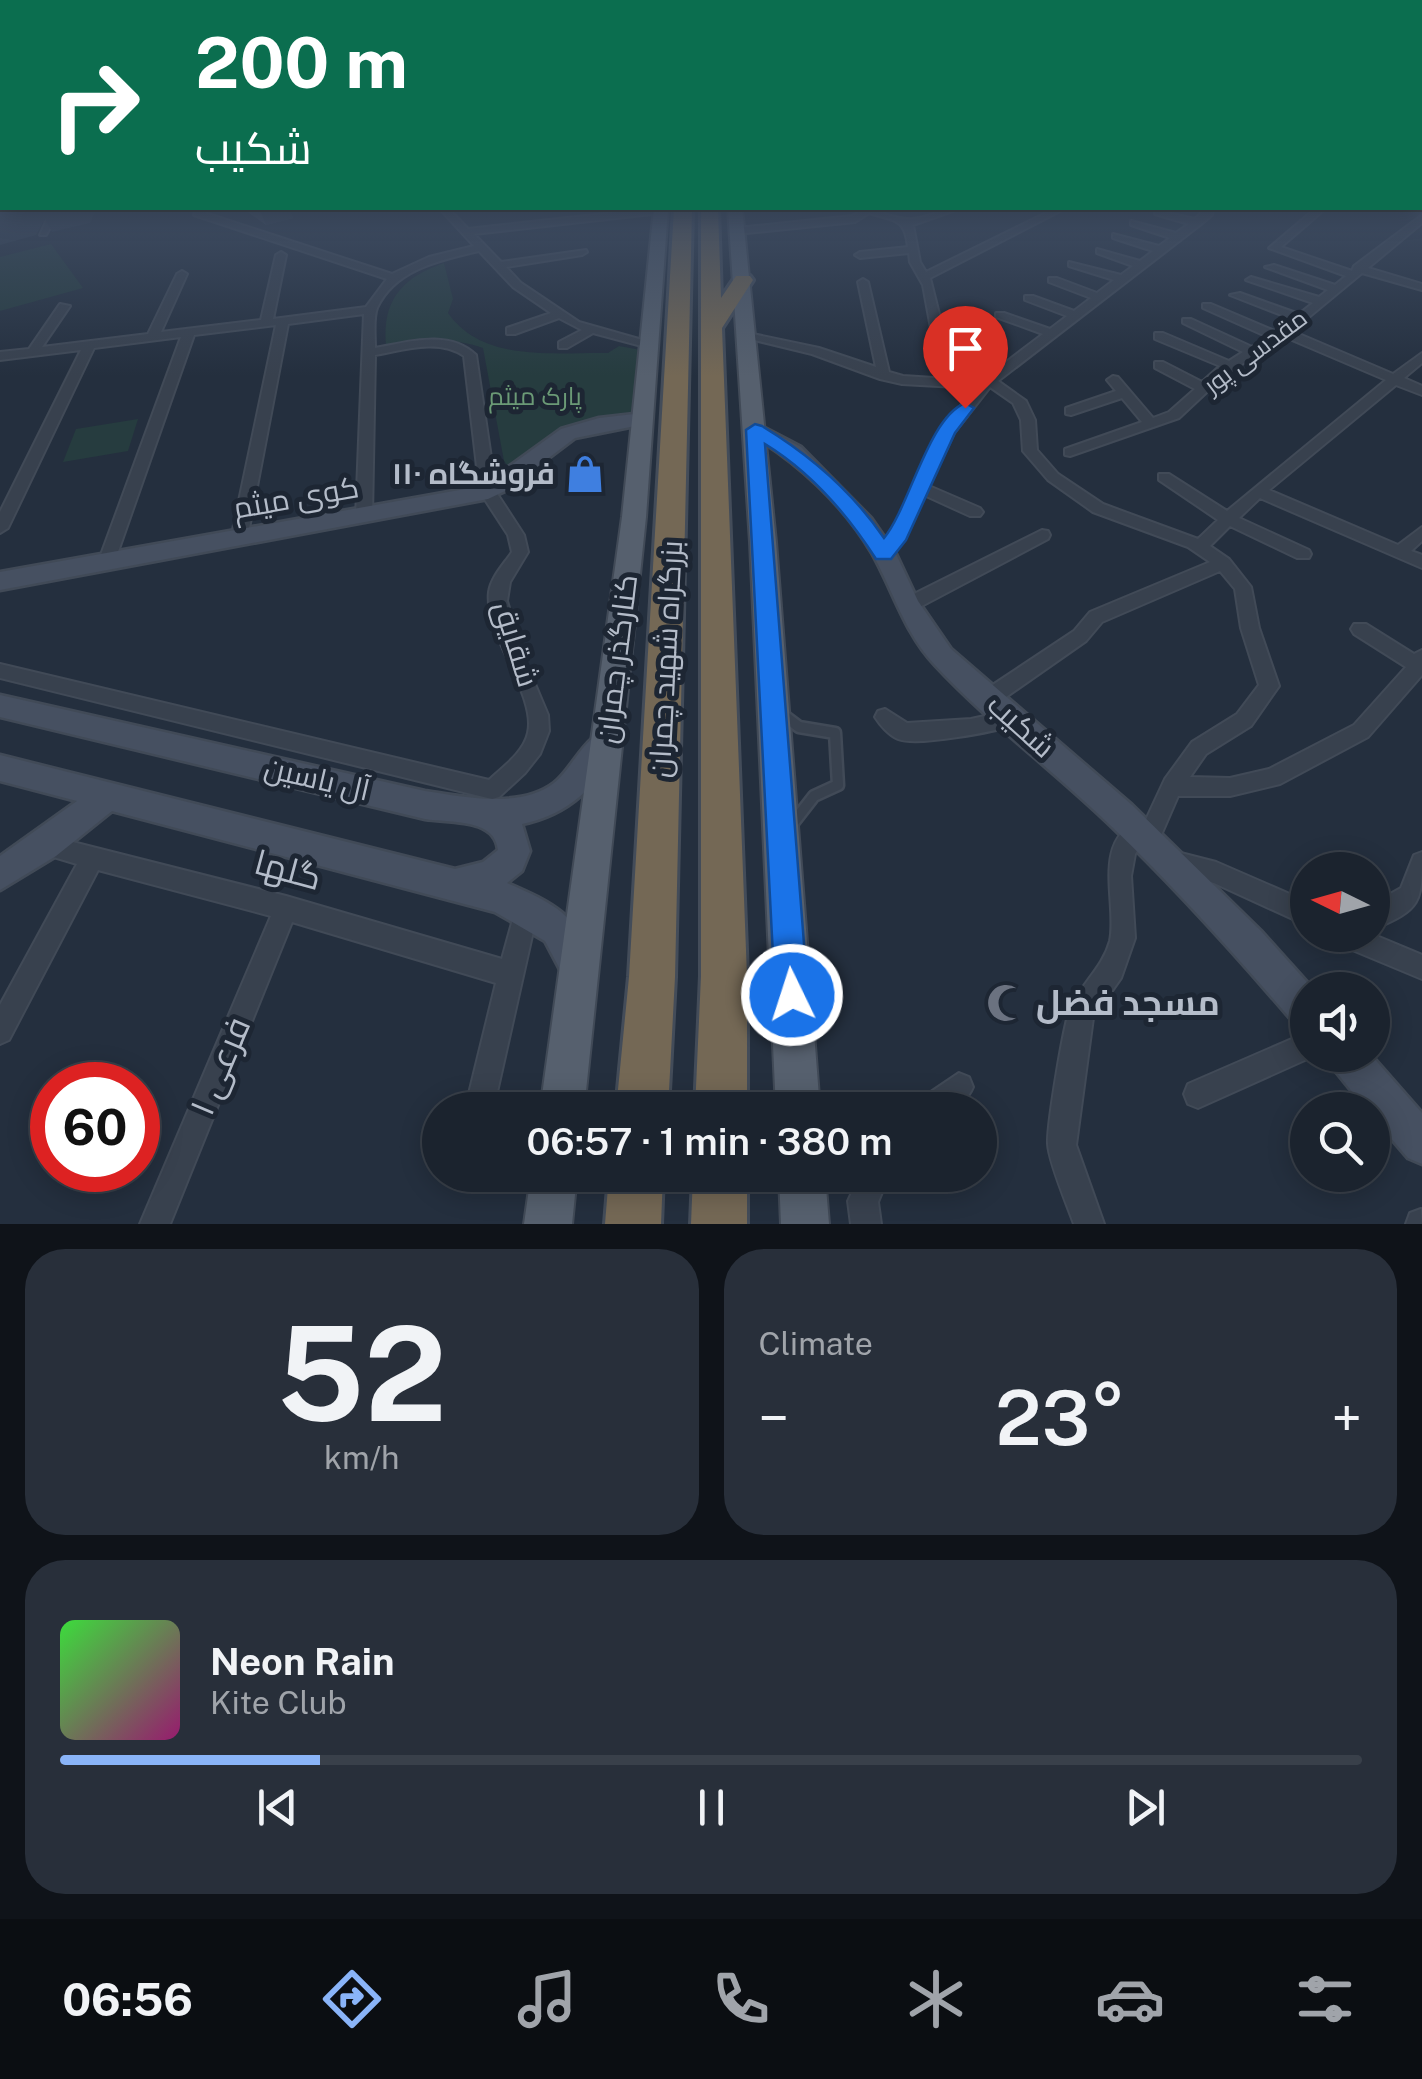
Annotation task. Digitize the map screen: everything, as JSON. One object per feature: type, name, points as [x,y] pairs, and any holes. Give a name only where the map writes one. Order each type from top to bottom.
[{"type":"highway","name":"بزرگراه شهید چمران","points":[[681,261],[696,321],[724,976],[721,1092]]},
{"type":"highway","name":"بزرگراه شهید چمران","points":[[643,1092],[702,261]]},
{"type":"highway","points":[[656,268],[696,321],[744,280]]},
{"type":"highway","points":[[633,1224],[635,1192]]},
{"type":"highway","points":[[718,1224],[719,1192]]},
{"type":"main road","name":"کنارگذر چمران","points":[[564,1092],[608,738],[657,261]]},
{"type":"main road","points":[[742,261],[797,1092]]},
{"type":"main road","name":"کوی میثم","points":[[0,581],[488,492],[510,480],[559,438],[593,424],[643,419]]},
{"type":"main road","name":"شکیب","points":[[755,430],[801,458],[863,523],[884,554],[908,605],[942,656],[1150,845],[1249,943],[1290,990]]},
{"type":"main road","name":"آل یاسین","points":[[0,706],[425,804],[544,804],[576,784],[608,738]]},
{"type":"main road","points":[[0,768],[498,896],[542,916],[573,947],[578,979]]},
{"type":"main road","points":[[0,874],[46,845],[106,797]]},
{"type":"main road","points":[[449,884],[487,880],[506,869],[516,846],[510,828],[492,802]]},
{"type":"main road","points":[[1361,1072],[1422,1144]]},
{"type":"main road","points":[[548,1224],[552,1192]]},
{"type":"main road","points":[[803,1192],[805,1224]]},
{"type":"street","points":[[266,322],[281,261]]},
{"type":"street","points":[[341,261],[392,278]]},
{"type":"street","points":[[364,516],[370,310],[392,278],[430,261]]},
{"type":"street","points":[[495,261],[517,285],[560,314],[592,329],[649,346]]},
{"type":"street","points":[[500,265],[524,261]]},
{"type":"street","points":[[917,261],[939,339],[986,383],[1019,401],[1028,420],[1030,451],[1048,483],[1121,519],[1197,545],[1222,563],[1243,587],[1250,628],[1268,686],[1244,720],[1199,748],[1172,786],[1150,845]]},
{"type":"street","points":[[924,277],[956,261]]},
{"type":"street","points":[[1132,261],[1141,264]]},
{"type":"street","points":[[884,554],[898,535],[947,432],[986,383],[1145,261]]},
{"type":"street","points":[[1320,261],[1422,288]]},
{"type":"street","name":"مقدسی پور","points":[[1070,452],[1174,415],[1230,366],[1280,334],[1367,261]]},
{"type":"street","points":[[1073,264],[1121,280]]},
{"type":"street","points":[[1270,267],[1334,288]]},
{"type":"street","points":[[153,336],[182,274]]},
{"type":"street","points":[[1054,280],[1098,296]]},
{"type":"street","points":[[1251,280],[1319,302]]},
{"type":"street","points":[[862,282],[884,376]]},
{"type":"street","points":[[1236,295],[1300,318]]},
{"type":"street","points":[[1029,298],[1074,314]]},
{"type":"street","points":[[33,352],[64,306]]},
{"type":"street","points":[[1206,306],[1422,391]]},
{"type":"street","points":[[0,356],[370,310]]},
{"type":"street","points":[[512,332],[560,314]]},
{"type":"street","points":[[1000,315],[1048,332]]},
{"type":"street","points":[[240,539],[283,320]]},
{"type":"street","points":[[1187,321],[1252,352]]},
{"type":"street","points":[[563,346],[592,329]]},
{"type":"street","points":[[106,563],[189,332]]},
{"type":"street","points":[[1158,336],[1230,366]]},
{"type":"street","points":[[748,337],[815,351],[884,376],[986,383]]},
{"type":"street","points":[[371,352],[446,342],[460,345],[470,355],[488,492]]},
{"type":"street","points":[[0,528],[90,344]]},
{"type":"street","points":[[1197,545],[1422,357]]},
{"type":"street","points":[[1159,365],[1204,388]]},
{"type":"street","points":[[1113,380],[1150,423]]},
{"type":"street","points":[[1071,411],[1124,392]]},
{"type":"street","points":[[1164,477],[1228,519],[1304,554]]},
{"type":"street","points":[[918,487],[975,512]]},
{"type":"street","points":[[1258,491],[1422,562]]},
{"type":"street","name":"شقایق","points":[[488,492],[516,535],[520,552],[500,585],[497,598],[510,646],[542,722],[538,744],[492,802]]},
{"type":"street","points":[[1400,552],[1422,532]]},
{"type":"street","points":[[908,605],[1042,535]]},
{"type":"street","points":[[990,698],[1080,636],[1096,617],[1222,563]]},
{"type":"street","points":[[1172,786],[1230,787],[1272,776],[1361,731],[1420,662],[1360,629]]},
{"type":"street","points":[[0,671],[492,802]]},
{"type":"street","points":[[886,717],[903,732],[971,727],[1012,718]]},
{"type":"street","name":"گلها","points":[[46,845],[286,908],[509,974]]},
{"type":"street","points":[[1089,1224],[1062,1146],[1082,1013],[1112,968],[1123,938],[1120,876],[1124,850],[1150,845],[1290,906]]},
{"type":"street","points":[[0,1031],[93,857]]},
{"type":"street","points":[[1390,907],[1409,896],[1422,863]]},
{"type":"street","name":"فرعی ۱","points":[[155,1224],[286,908]]},
{"type":"street","points":[[483,1092],[526,909]]},
{"type":"street","points":[[1389,952],[1422,966]]},
{"type":"street","points":[[1198,1094],[1290,1053]]},
{"type":"street","points":[[952,1092],[959,1087]]},
{"type":"street","points":[[866,1224],[863,1201],[867,1192]]},
{"type":"lane","points":[[774,709],[799,726],[835,733],[838,785],[814,796],[796,815],[782,849]]},
{"type":"green space","points":[[0,261],[63,261],[83,288],[0,311]]},
{"type":"green space","name":"پارک میثم","points":[[444,263],[453,299],[448,313],[480,340],[543,353],[608,353],[619,346],[641,350],[634,414],[567,431],[512,471],[504,461],[483,348],[447,341],[386,346],[387,316],[397,293],[416,276]]},
{"type":"green space","points":[[138,419],[128,451],[63,462],[76,429]]},
{"type":"place","name":"فروشگاه ۱۱۰","points":[[585,474]]},
{"type":"place","name":"مسجد فضل","points":[[1006,1003]]},
{"type":"route","points":[[792,995],[755,430],[794,451],[863,523],[884,554],[898,535],[947,432],[965,408]]}]
